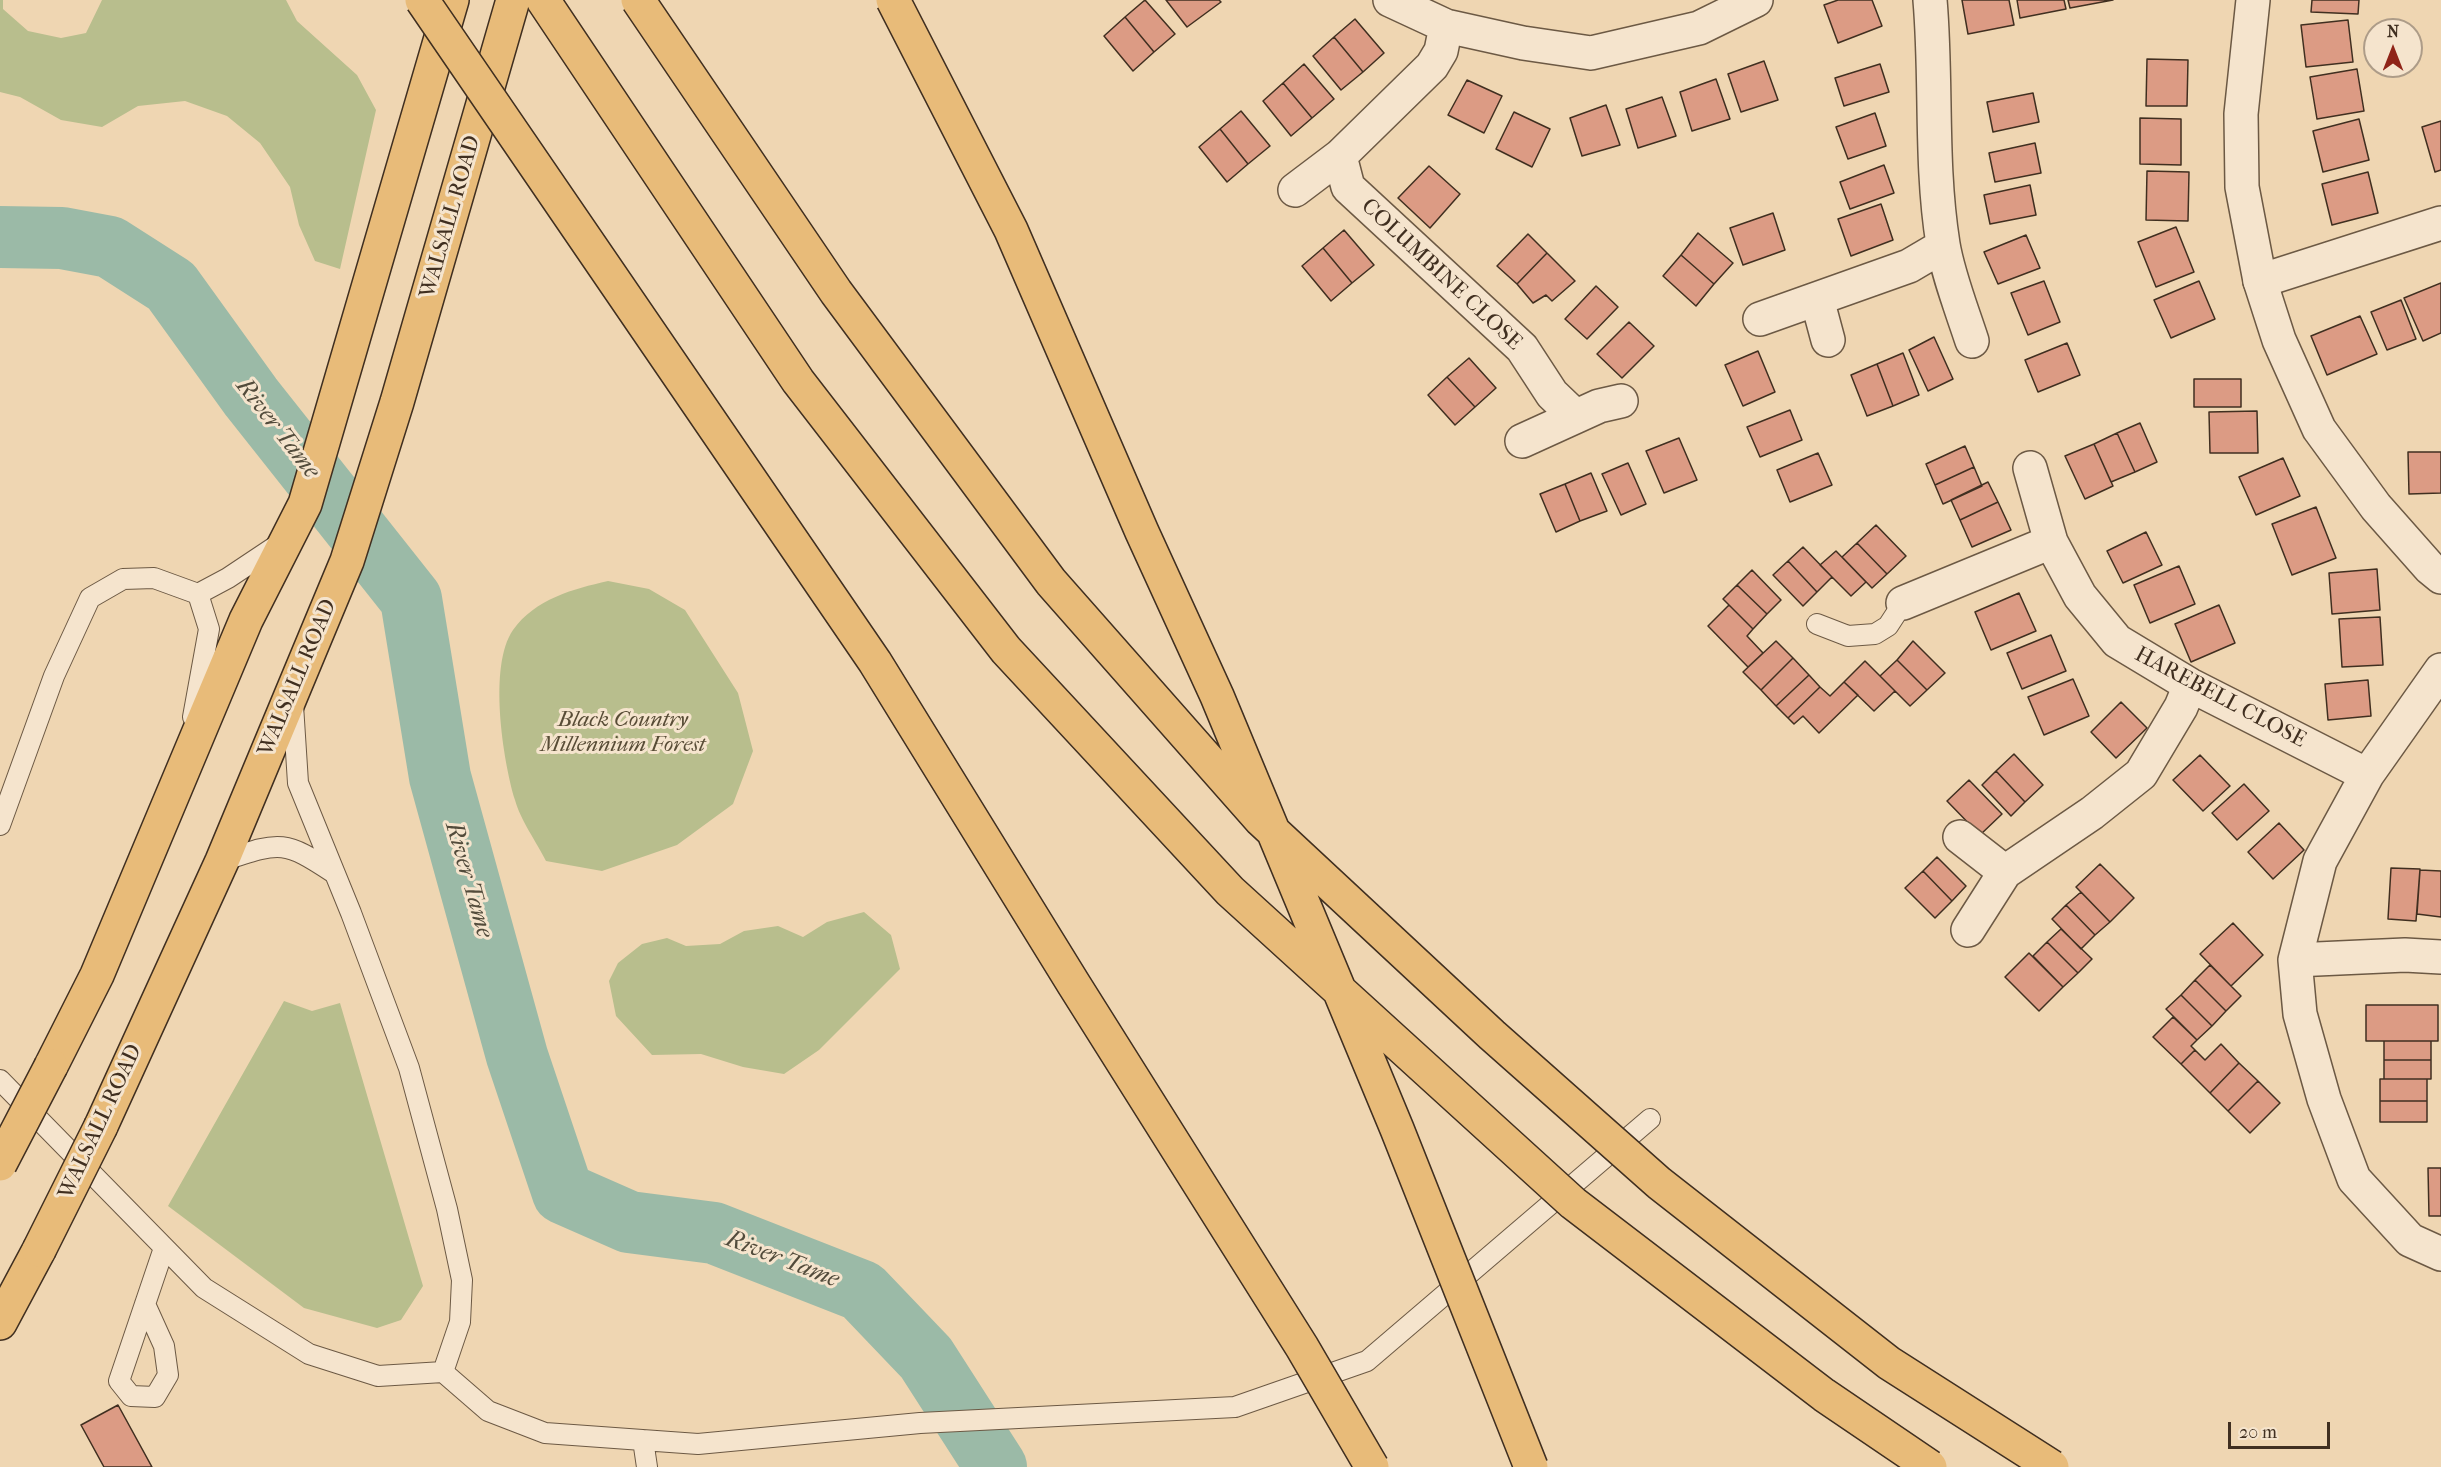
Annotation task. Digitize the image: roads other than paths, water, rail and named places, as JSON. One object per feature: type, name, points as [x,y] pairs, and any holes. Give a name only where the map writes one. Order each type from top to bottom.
[{"type":"main road","points":[[422,0],[875,662],[1079,993],[1302,1347],[1372,1467]]},
{"type":"main road","points":[[0,1164],[96,975],[246,620],[305,504],[452,0]]},
{"type":"main road","name":"WALSALL ROAD","points":[[0,1323],[101,1126],[222,861],[347,561],[397,402],[513,0]]},
{"type":"main road","points":[[543,0],[798,381],[1006,651],[1230,891],[1573,1203],[1824,1395],[1930,1467]]},
{"type":"main road","points":[[638,0],[836,292],[1051,582],[1262,820],[1492,1035],[1659,1184],[1889,1363],[2052,1467]]},
{"type":"main road","points":[[893,0],[1011,230],[1142,531],[1217,696],[1397,1129],[1531,1467]]},
{"type":"street","points":[[1393,1],[1446,26],[1523,43],[1591,53],[1699,28],[1756,0]]},
{"type":"street","points":[[1930,0],[1934,49],[1933,146],[1943,246],[1972,341]]},
{"type":"street","points":[[2253,0],[2241,114],[2242,188],[2260,281],[2279,340],[2319,429],[2376,507],[2430,568],[2441,577]]},
{"type":"street","points":[[1295,190],[1340,156],[1432,66],[1441,51],[1446,26]]},
{"type":"street","name":"COLUMBINE CLOSE","points":[[1340,156],[1348,188],[1522,348],[1552,394],[1575,416]]},
{"type":"street","points":[[2260,281],[2441,223]]},
{"type":"street","points":[[1760,320],[1910,266],[1943,246]]},
{"type":"street","points":[[1817,299],[1828,340]]},
{"type":"street","points":[[1522,441],[1575,416],[1621,401]]},
{"type":"street","name":"HAREBELL CLOSE","points":[[2030,468],[2051,542],[2080,596],[2117,641],[2190,685],[2367,775]]},
{"type":"street","points":[[1903,603],[2051,542]]},
{"type":"street","points":[[2441,670],[2367,775],[2320,861],[2295,960],[2300,1014],[2324,1099],[2354,1179],[2410,1240],[2441,1254]]},
{"type":"street","points":[[1968,930],[2005,872],[2092,813],[2141,774],[2181,707],[2190,685]]},
{"type":"street","points":[[1960,837],[2005,872]]},
{"type":"street","points":[[2295,960],[2406,955],[2441,957]]},
{"type":"lane","points":[[0,825],[54,676],[90,598],[123,579],[154,578],[198,594],[228,578],[288,538]]},
{"type":"lane","points":[[184,767],[209,628],[198,594]]},
{"type":"lane","points":[[1817,624],[1848,636],[1875,634],[1888,626],[1903,603]]},
{"type":"lane","points":[[292,690],[298,783],[409,1068],[447,1209],[462,1280],[459,1322],[443,1372]]},
{"type":"lane","points":[[222,861],[265,847],[281,846],[305,854],[334,873]]},
{"type":"lane","points":[[0,1080],[204,1288],[309,1354],[378,1376],[443,1372],[488,1411],[545,1433],[698,1444],[921,1423],[1235,1407],[1367,1361],[1650,1119]]},
{"type":"lane","points":[[145,1304],[164,1248]]},
{"type":"lane","points":[[643,1440],[647,1467]]},
{"type":"waterway","name":"River Tame","points":[[0,237],[62,238],[110,247],[171,286],[251,397],[411,599],[440,777],[517,1056],[563,1193],[629,1222],[714,1233],[862,1291],[926,1358],[996,1467]]},
{"type":"park label","name":"Black Country Millennium Forest","points":[[623,734]]}]
